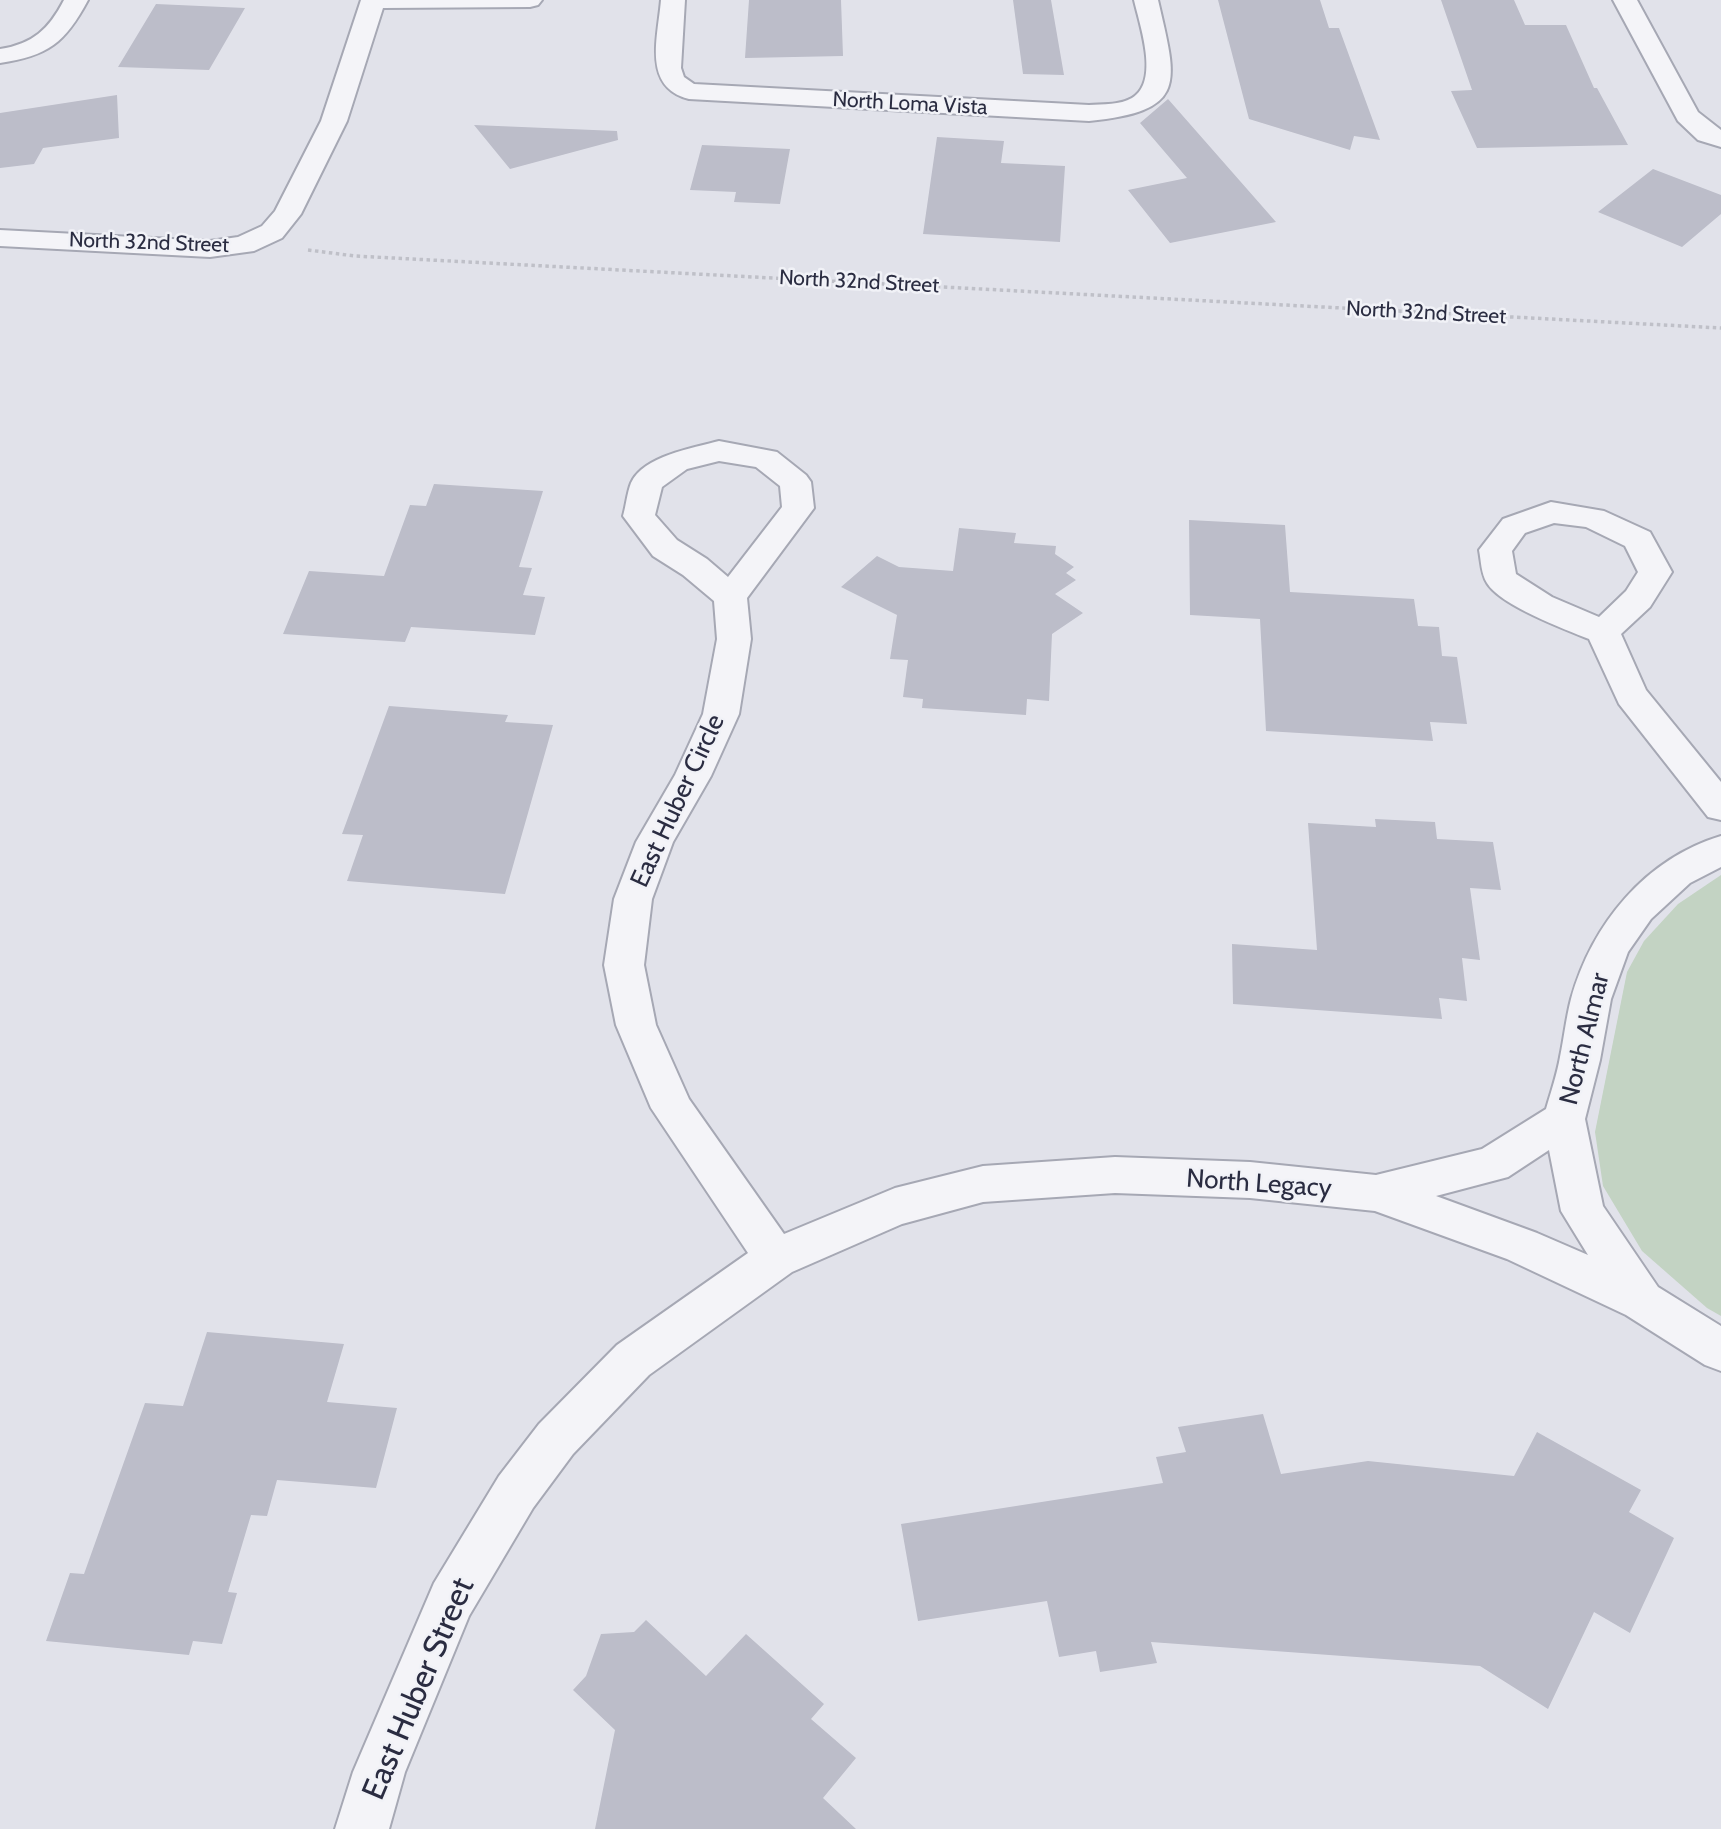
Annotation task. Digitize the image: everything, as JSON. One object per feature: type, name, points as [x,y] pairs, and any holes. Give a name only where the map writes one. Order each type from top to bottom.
[{"type":"street","points":[[0,57],[28,51],[56,36],[76,0]]},
{"type":"street","points":[[260,240],[272,232],[287,214],[325,140],[348,85],[373,1],[530,0]]},
{"type":"street","name":"North Loma Vista","points":[[673,0],[667,58],[670,77],[677,86],[706,93],[1088,113],[1127,110],[1143,105],[1153,97],[1159,79],[1146,0]]},
{"type":"street","points":[[1625,0],[1687,116],[1714,137]]},
{"type":"street","name":"North 32nd Street","points":[[0,238],[210,249],[228,248],[260,240]]},
{"type":"street","points":[[719,451],[766,459],[795,482],[798,508],[730,597],[695,567],[665,548],[639,516],[647,483],[676,462],[719,451]]},
{"type":"street","points":[[1603,632],[1638,598],[1655,572],[1638,539],[1593,518],[1551,512],[1514,526],[1495,550],[1501,579],[1539,605],[1603,632],[1631,695],[1689,771],[1721,807]]},
{"type":"street","name":"East Huber Circle","points":[[730,597],[734,639],[721,714],[693,776],[655,842],[646,865],[633,900],[624,965],[636,1025],[672,1108],[776,1258]]},
{"type":"street","name":"North Almar","points":[[1376,1194],[1493,1164],[1564,1119],[1580,1060],[1591,999],[1610,947],[1637,909],[1677,873],[1721,850]]},
{"type":"street","points":[[1564,1119],[1583,1211],[1642,1301]]},
{"type":"street","name":"North Legacy","points":[[776,1258],[895,1207],[984,1184],[1115,1175],[1250,1180],[1376,1194],[1522,1246],[1642,1301],[1721,1350]]},
{"type":"street","name":"East Huber Street","points":[[362,1829],[379,1772],[451,1600],[516,1492],[556,1439],[633,1360],[776,1258]]},
{"type":"path","name":"North 32nd Street","points":[[260,240],[355,256],[1721,328]]},
{"type":"green space","points":[[1721,875],[1721,1316],[1707,1308],[1642,1251],[1603,1186],[1595,1132],[1627,972],[1644,941],[1678,904]]},
{"type":"building","points":[[749,0],[841,0],[843,56],[745,58]]},
{"type":"building","points":[[1013,0],[1051,0],[1064,75],[1023,74]]},
{"type":"building","points":[[1218,0],[1320,0],[1329,28],[1339,28],[1380,140],[1354,136],[1350,150],[1249,119]]},
{"type":"building","points":[[1441,0],[1514,0],[1525,25],[1566,25],[1594,88],[1597,88],[1628,145],[1477,148],[1451,91],[1472,90]]},
{"type":"building","points":[[156,4],[245,8],[209,70],[118,67]]},
{"type":"building","points":[[117,95],[119,138],[43,148],[34,164],[0,168],[0,113]]},
{"type":"building","points":[[1168,99],[1276,222],[1170,243],[1128,190],[1187,178],[1140,123]]},
{"type":"building","points":[[474,125],[617,131],[618,140],[510,169]]},
{"type":"building","points":[[937,137],[1004,141],[1001,163],[1065,166],[1060,242],[923,234]]},
{"type":"building","points":[[702,145],[790,149],[780,204],[734,202],[736,192],[690,190]]},
{"type":"building","points":[[1653,169],[1721,195],[1721,214],[1682,247],[1598,212]]},
{"type":"building","points":[[434,484],[543,491],[519,567],[532,568],[523,595],[545,597],[535,635],[411,627],[405,642],[283,634],[309,571],[384,576],[410,505],[426,506]]},
{"type":"building","points":[[1189,520],[1285,525],[1290,592],[1414,599],[1418,626],[1439,627],[1442,656],[1457,657],[1467,724],[1430,722],[1433,741],[1266,731],[1260,619],[1190,615]]},
{"type":"building","points":[[959,528],[1016,533],[1014,543],[1056,546],[1055,554],[1074,567],[1066,573],[1076,580],[1055,594],[1083,613],[1052,634],[1049,701],[1027,699],[1026,715],[922,708],[923,699],[903,697],[908,660],[890,659],[897,615],[841,587],[877,556],[899,567],[953,571]]},
{"type":"building","points":[[389,706],[508,715],[505,722],[553,725],[505,894],[347,881],[363,835],[342,834]]},
{"type":"building","points":[[1375,819],[1435,822],[1437,839],[1493,842],[1501,890],[1470,888],[1480,960],[1462,958],[1467,1001],[1439,998],[1442,1019],[1233,1004],[1232,944],[1317,950],[1308,823],[1376,827]]},
{"type":"building","points":[[207,1332],[344,1344],[327,1402],[397,1408],[376,1488],[277,1480],[267,1516],[251,1515],[228,1592],[237,1593],[222,1644],[193,1641],[189,1655],[46,1641],[70,1573],[84,1574],[145,1403],[183,1406]]},
{"type":"building","points":[[1263,1414],[1281,1474],[1368,1461],[1514,1476],[1537,1432],[1641,1490],[1629,1512],[1674,1538],[1630,1633],[1594,1612],[1548,1709],[1480,1666],[1151,1642],[1157,1663],[1100,1672],[1096,1651],[1059,1657],[1047,1601],[918,1621],[901,1524],[1163,1483],[1156,1457],[1186,1452],[1178,1427]]},
{"type":"building","points":[[646,1620],[706,1676],[746,1634],[824,1704],[811,1719],[856,1758],[823,1798],[856,1829],[595,1829],[615,1730],[573,1690],[586,1676],[601,1634],[634,1632]]}]
